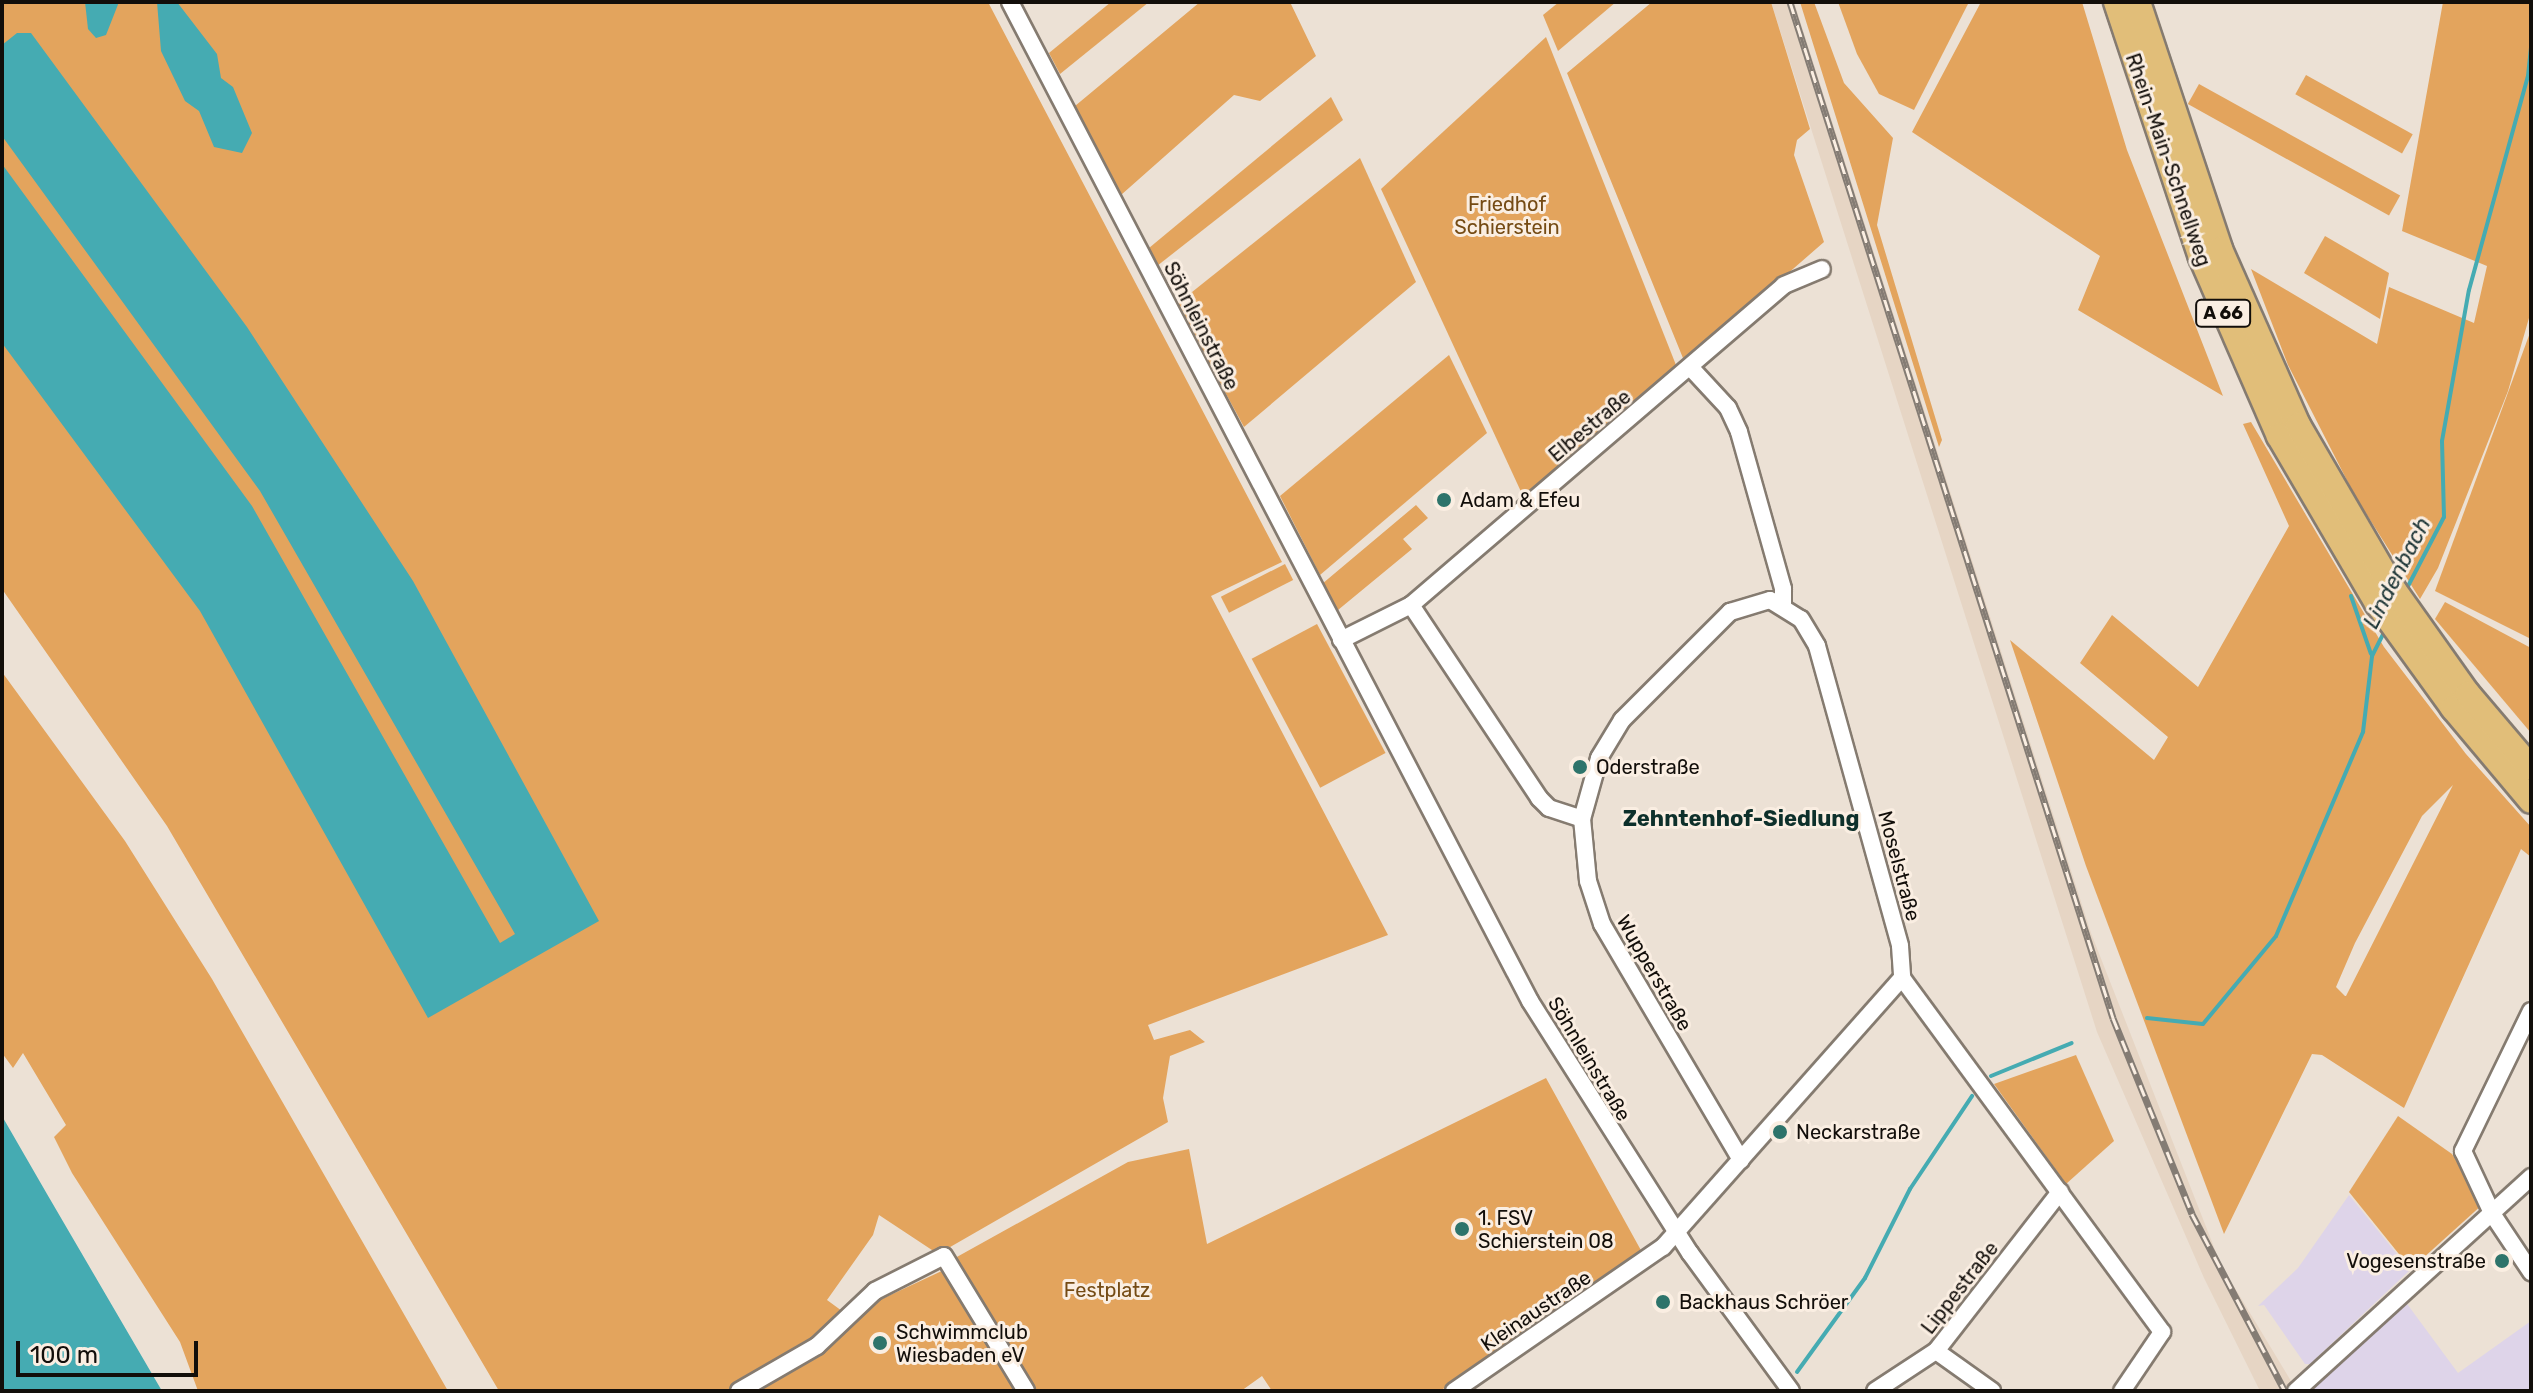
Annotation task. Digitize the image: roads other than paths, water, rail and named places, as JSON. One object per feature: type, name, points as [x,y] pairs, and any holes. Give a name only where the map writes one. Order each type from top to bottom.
[{"type":"highway","name":"Rhein-Main-Schnellweg","points":[[2116,2],[2177,192],[2225,318],[2308,491],[2531,801]]},
{"type":"highway","name":"Rhein-Main-Schnellweg","points":[[2138,2],[2201,197],[2271,372],[2386,597]]},
{"type":"highway","name":"Rhein-Main-Schnellweg","points":[[2423,651],[2531,768]]},
{"type":"street","name":"Söhnleinstraße","points":[[1010,2],[1530,1001],[1677,1233],[1791,1391]]},
{"type":"street","name":"Elbestraße","points":[[1341,640],[1411,605],[1790,280],[1822,269]]},
{"type":"street","points":[[1691,368],[1728,408],[1739,432],[1783,589],[1783,605]]},
{"type":"street","name":"Wupperstraße","points":[[1741,1160],[1602,924],[1588,881],[1582,819],[1599,758],[1631,709],[1730,612],[1761,600],[1783,605]]},
{"type":"street","points":[[1411,605],[1539,798],[1549,808],[1582,819]]},
{"type":"street","name":"Moselstraße","points":[[1783,605],[1801,619],[1817,646],[1900,946],[1902,978]]},
{"type":"street","points":[[1677,1233],[1902,978],[2162,1332],[2122,1391]]},
{"type":"street","points":[[2531,1011],[2463,1146],[2493,1215],[2531,1272]]},
{"type":"street","points":[[2300,1389],[2403,1289],[2493,1215],[2531,1177]]},
{"type":"street","name":"Lippestraße","points":[[1875,1391],[1936,1351],[2060,1192]]},
{"type":"street","name":"Kleinaustraße","points":[[1454,1391],[1640,1266],[1677,1233]]},
{"type":"street","points":[[739,1391],[817,1346],[861,1300],[944,1256],[1026,1391]]},
{"type":"street","points":[[1936,1351],[1992,1391]]},
{"type":"water","points":[[85,2],[119,2],[106,35],[96,38],[88,29]]},
{"type":"water","points":[[157,2],[177,2],[217,54],[221,78],[233,87],[252,133],[242,153],[214,147],[199,111],[185,101],[161,51]]},
{"type":"water","points":[[17,33],[31,33],[247,327],[413,581],[599,921],[428,1018],[200,611],[2,343],[2,164],[252,506],[500,943],[515,934],[260,491],[2,136],[2,45]]},
{"type":"water","points":[[2,1116],[47,1194],[162,1391],[2,1391]]},
{"type":"waterway","name":"Lindenbach","points":[[2406,590],[2444,517],[2442,441],[2469,290],[2528,76],[2531,45]]},
{"type":"waterway","points":[[2351,596],[2371,654]]},
{"type":"waterway","name":"Lindenbach","points":[[2147,1018],[2203,1024],[2276,936],[2363,732],[2372,656],[2385,630]]},
{"type":"waterway","name":"Lindenbach","points":[[1991,1076],[2072,1043]]},
{"type":"waterway","name":"Lindenbach","points":[[1797,1372],[1865,1278],[1910,1189],[1972,1096]]},
{"type":"railway","points":[[1790,2],[2113,1018],[2192,1214],[2285,1391]]},
{"type":"place","name":"Adam & Efeu","points":[[1444,500]]},
{"type":"place","name":"Oderstraße","points":[[1580,767]]},
{"type":"place","name":"Neckarstraße","points":[[1780,1132]]},
{"type":"place","name":"1. FSV Schierstein 08","points":[[1462,1229]]},
{"type":"place","name":"Vogesenstraße","points":[[2502,1261]]},
{"type":"place","name":"Backhaus Schröer","points":[[1663,1302]]},
{"type":"place","name":"Schwimmclub Wiesbaden eV","points":[[880,1343]]},
{"type":"district","name":"Zehntenhof-Siedlung","points":[[1741,819]]},
{"type":"park label","name":"Friedhof Schierstein","points":[[1507,216]]},
{"type":"park label","name":"Festplatz","points":[[1107,1290]]}]
